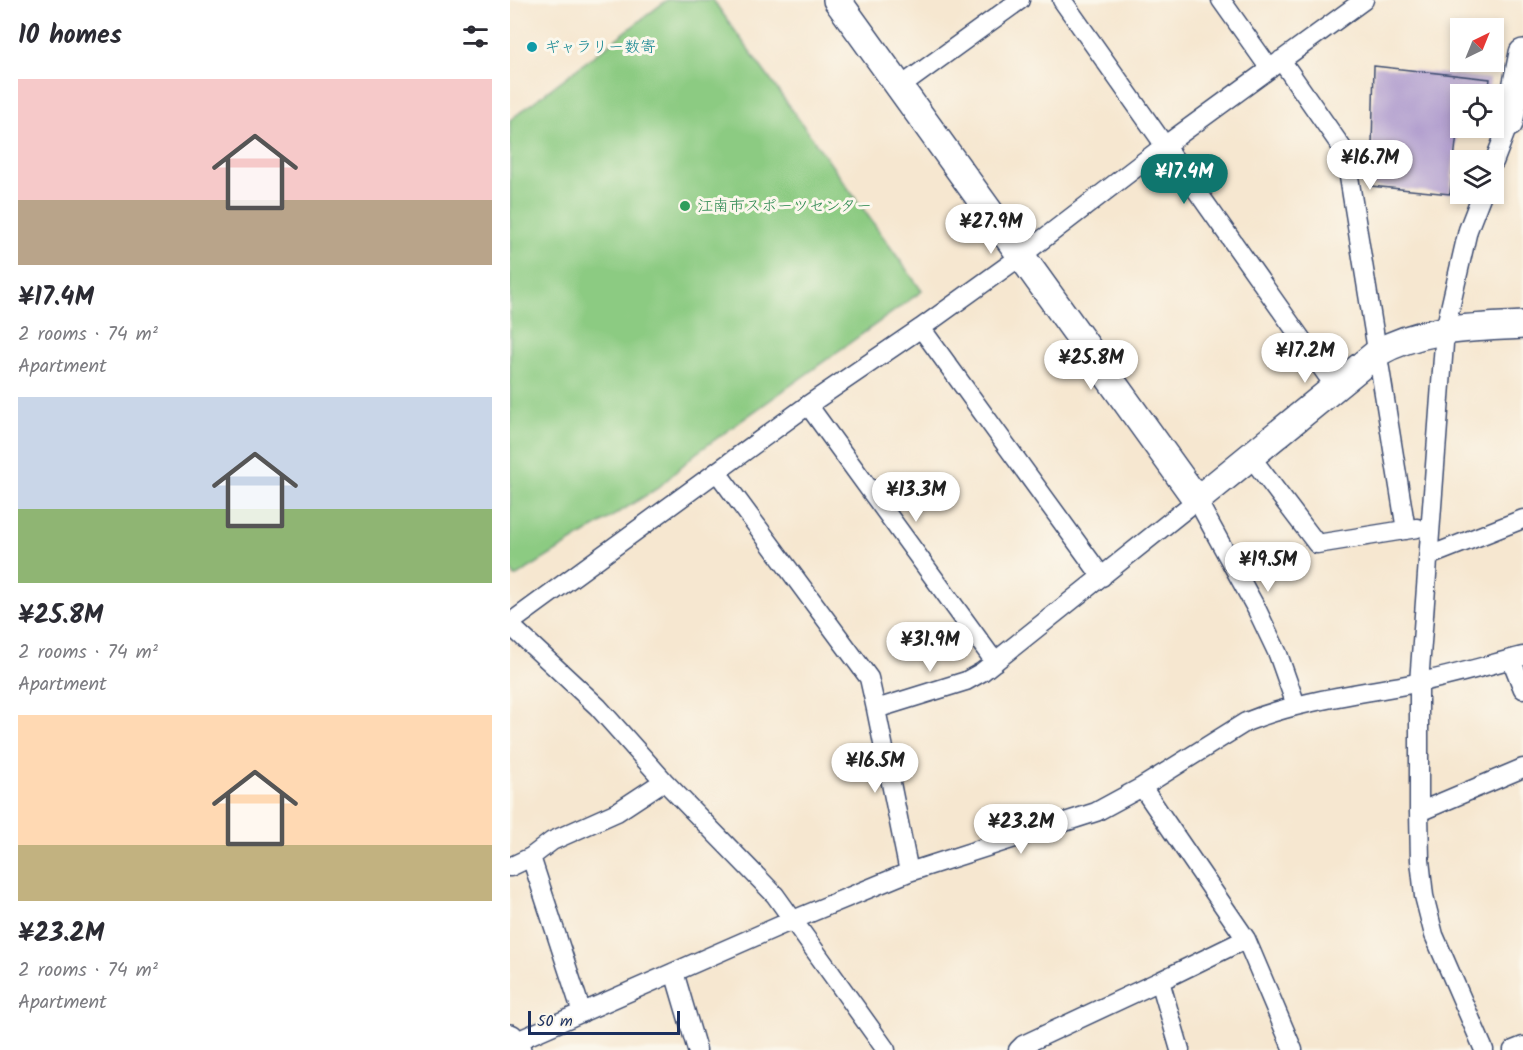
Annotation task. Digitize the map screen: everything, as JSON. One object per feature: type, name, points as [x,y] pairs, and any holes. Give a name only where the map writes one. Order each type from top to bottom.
[{"type":"street","points":[[837,0],[1197,500],[1257,610],[1278,654],[1296,705]]},
{"type":"street","points":[[900,87],[1020,0]]},
{"type":"street","points":[[1062,0],[1336,388]]},
{"type":"street","points":[[1221,0],[1345,152],[1406,530]]},
{"type":"street","points":[[886,1050],[775,895],[664,781],[598,707],[510,624],[808,405],[1021,256],[1164,146],[1364,0]]},
{"type":"street","points":[[1499,150],[1509,123],[1523,53]]},
{"type":"street","points":[[1478,204],[1468,230],[1445,330],[1419,683],[1419,860],[1424,896],[1434,935],[1484,1050]]},
{"type":"street","points":[[876,709],[966,681],[994,662],[1251,457],[1377,353],[1394,343],[1445,330],[1523,325]]},
{"type":"street","points":[[921,328],[1102,577]]},
{"type":"street","points":[[808,405],[994,662]]},
{"type":"street","points":[[1251,457],[1317,544],[1430,526]]},
{"type":"street","points":[[717,472],[869,678],[909,872]]},
{"type":"street","points":[[1429,556],[1523,519]]},
{"type":"street","points":[[513,1044],[793,920],[909,872],[1096,812],[1142,787],[1246,722],[1296,705],[1419,683],[1517,658],[1523,689]]},
{"type":"street","points":[[1419,812],[1523,768]]},
{"type":"street","points":[[510,867],[531,857],[552,841],[617,812],[664,781]]},
{"type":"street","points":[[1142,787],[1246,939],[1293,1050]]},
{"type":"street","points":[[531,857],[582,1013]]},
{"type":"street","points":[[1018,1050],[1246,939]]},
{"type":"street","points":[[674,972],[697,1050]]},
{"type":"street","points":[[1160,981],[1180,1050]]},
{"type":"street","points":[[1513,1050],[1523,1046]]},
{"type":"green space","name":"江南市スポーツセンター","points":[[667,0],[713,0],[922,291],[695,454],[658,488],[515,577],[510,568],[510,120]]},
{"type":"building","points":[[1374,66],[1490,79],[1489,84],[1450,84],[1450,138],[1456,138],[1455,150],[1450,150],[1450,194],[1371,186]]},
{"type":"place","name":"ギャラリー数寄","points":[[532,47]]},
{"type":"place","name":"江南市スポーツセンター","points":[[685,206]]}]
